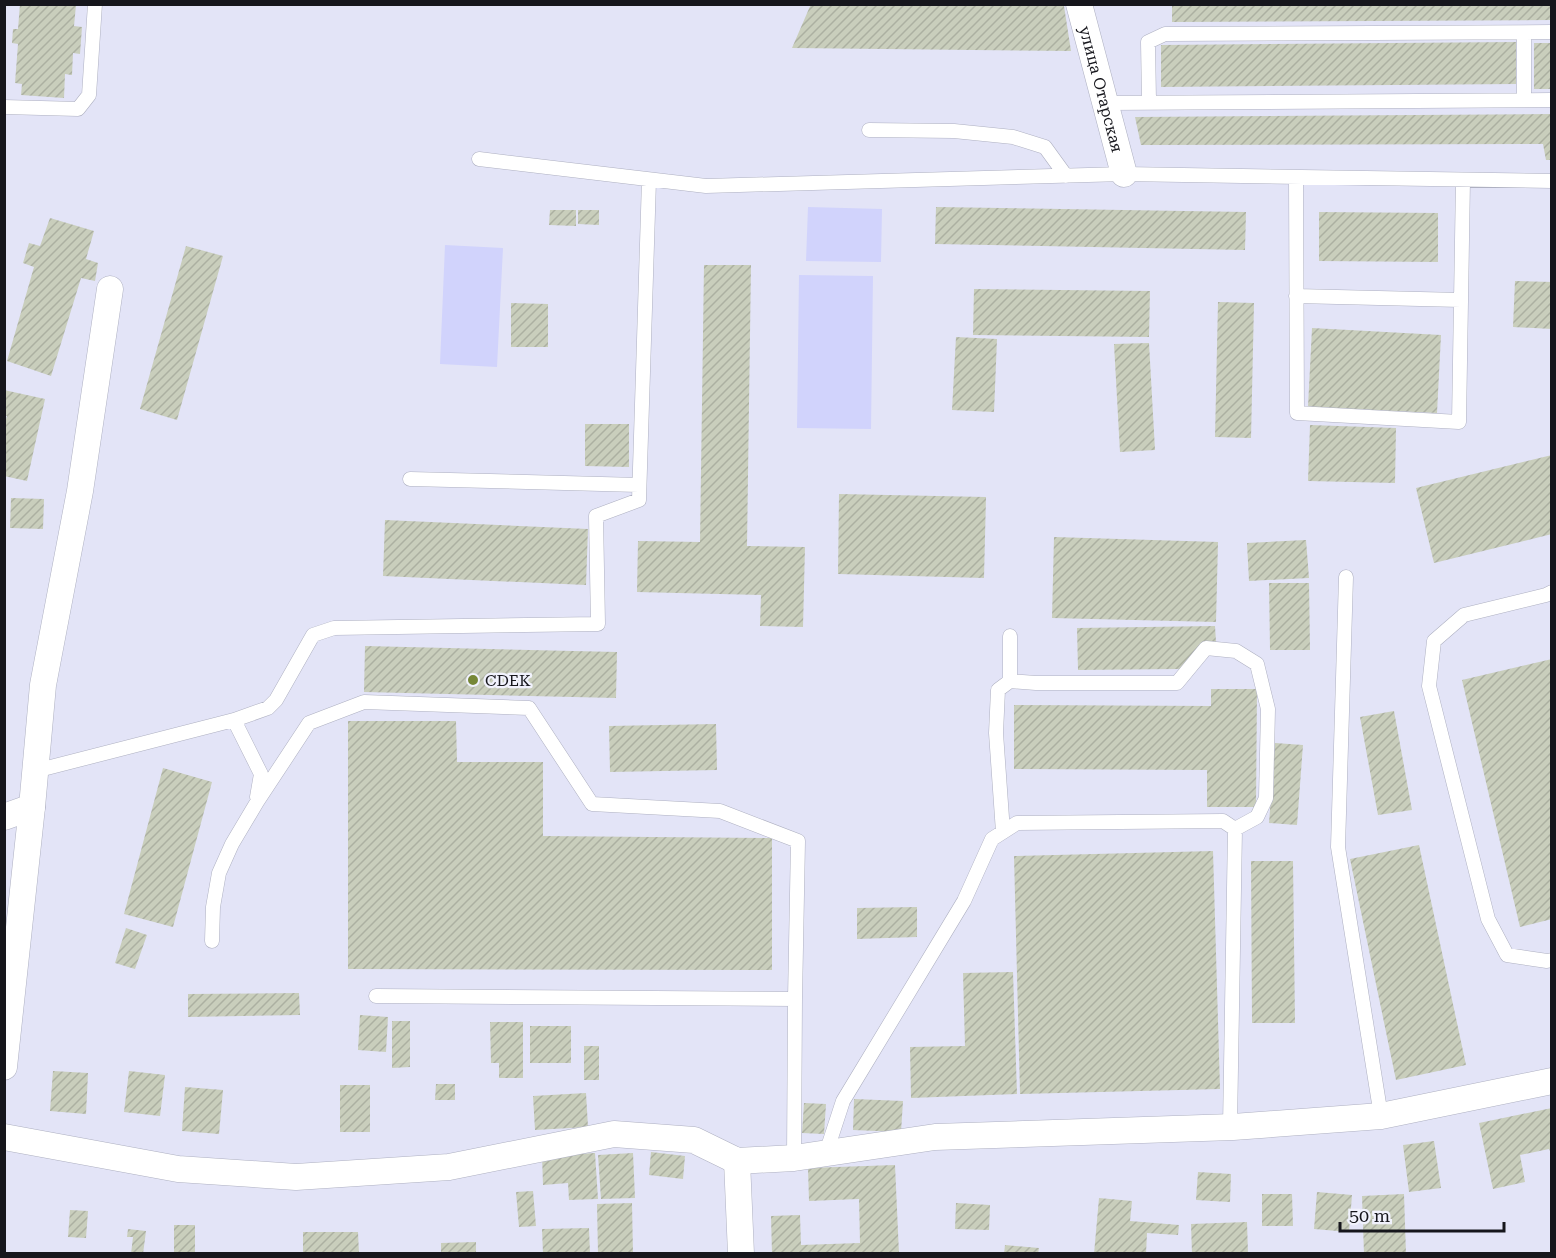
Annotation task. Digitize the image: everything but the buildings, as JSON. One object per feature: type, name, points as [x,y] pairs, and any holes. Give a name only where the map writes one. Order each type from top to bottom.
[{"type":"street","name":"улица Отарская","points":[[1079,4],[1124,174]]},
{"type":"street","points":[[4,1067],[43,684],[80,491],[110,289]]},
{"type":"street","points":[[4,817],[32,807]]},
{"type":"street","points":[[4,1137],[178,1169],[296,1177],[449,1167],[614,1134],[694,1140],[737,1161],[794,1158],[935,1137],[1230,1127],[1381,1116],[1551,1082]]},
{"type":"street","points":[[737,1161],[741,1254]]},
{"type":"lane","points":[[4,107],[78,109],[85,102],[89,95],[95,4]]},
{"type":"lane","points":[[1524,33],[1524,100]]},
{"type":"lane","points":[[1149,101],[1148,42],[1165,34],[1551,33]]},
{"type":"lane","points":[[1105,103],[1551,100]]},
{"type":"lane","points":[[869,130],[954,131],[1013,137],[1045,147],[1066,176]]},
{"type":"lane","points":[[479,159],[706,186],[1124,174],[1551,181]]},
{"type":"lane","points":[[1296,178],[1297,413],[1459,422],[1463,180]]},
{"type":"lane","points":[[35,771],[234,720],[268,708],[276,700],[313,635],[334,628],[598,624],[596,516],[639,500],[649,180]]},
{"type":"lane","points":[[1296,296],[1461,300]]},
{"type":"lane","points":[[410,479],[639,485]]},
{"type":"lane","points":[[1347,577],[1338,847],[1381,1116]]},
{"type":"lane","points":[[1551,592],[1464,615],[1434,641],[1430,686],[1488,919],[1507,955],[1551,960]]},
{"type":"lane","points":[[1010,636],[1010,681]]},
{"type":"lane","points":[[1003,832],[996,733],[998,690],[1010,681],[1177,683],[1206,648],[1236,651],[1257,664],[1268,709],[1266,798],[1257,817],[1235,829]]},
{"type":"lane","points":[[212,941],[213,907],[219,873],[232,844],[256,802],[309,723],[364,702],[529,708],[592,804],[720,811],[798,841],[794,1158]]},
{"type":"lane","points":[[234,720],[261,774],[256,802]]},
{"type":"lane","points":[[826,1153],[843,1101],[963,901],[992,839],[1017,823],[1222,821],[1235,829]]},
{"type":"lane","points":[[1230,1127],[1235,829]]},
{"type":"lane","points":[[376,996],[795,999]]},
{"type":"shaded area","points":[[808,207],[882,209],[881,262],[806,261]]},
{"type":"shaded area","points":[[445,245],[503,248],[497,367],[440,364]]},
{"type":"shaded area","points":[[799,275],[873,276],[871,429],[797,428]]},
{"type":"place","name":"CDEK","points":[[473,680]]}]
